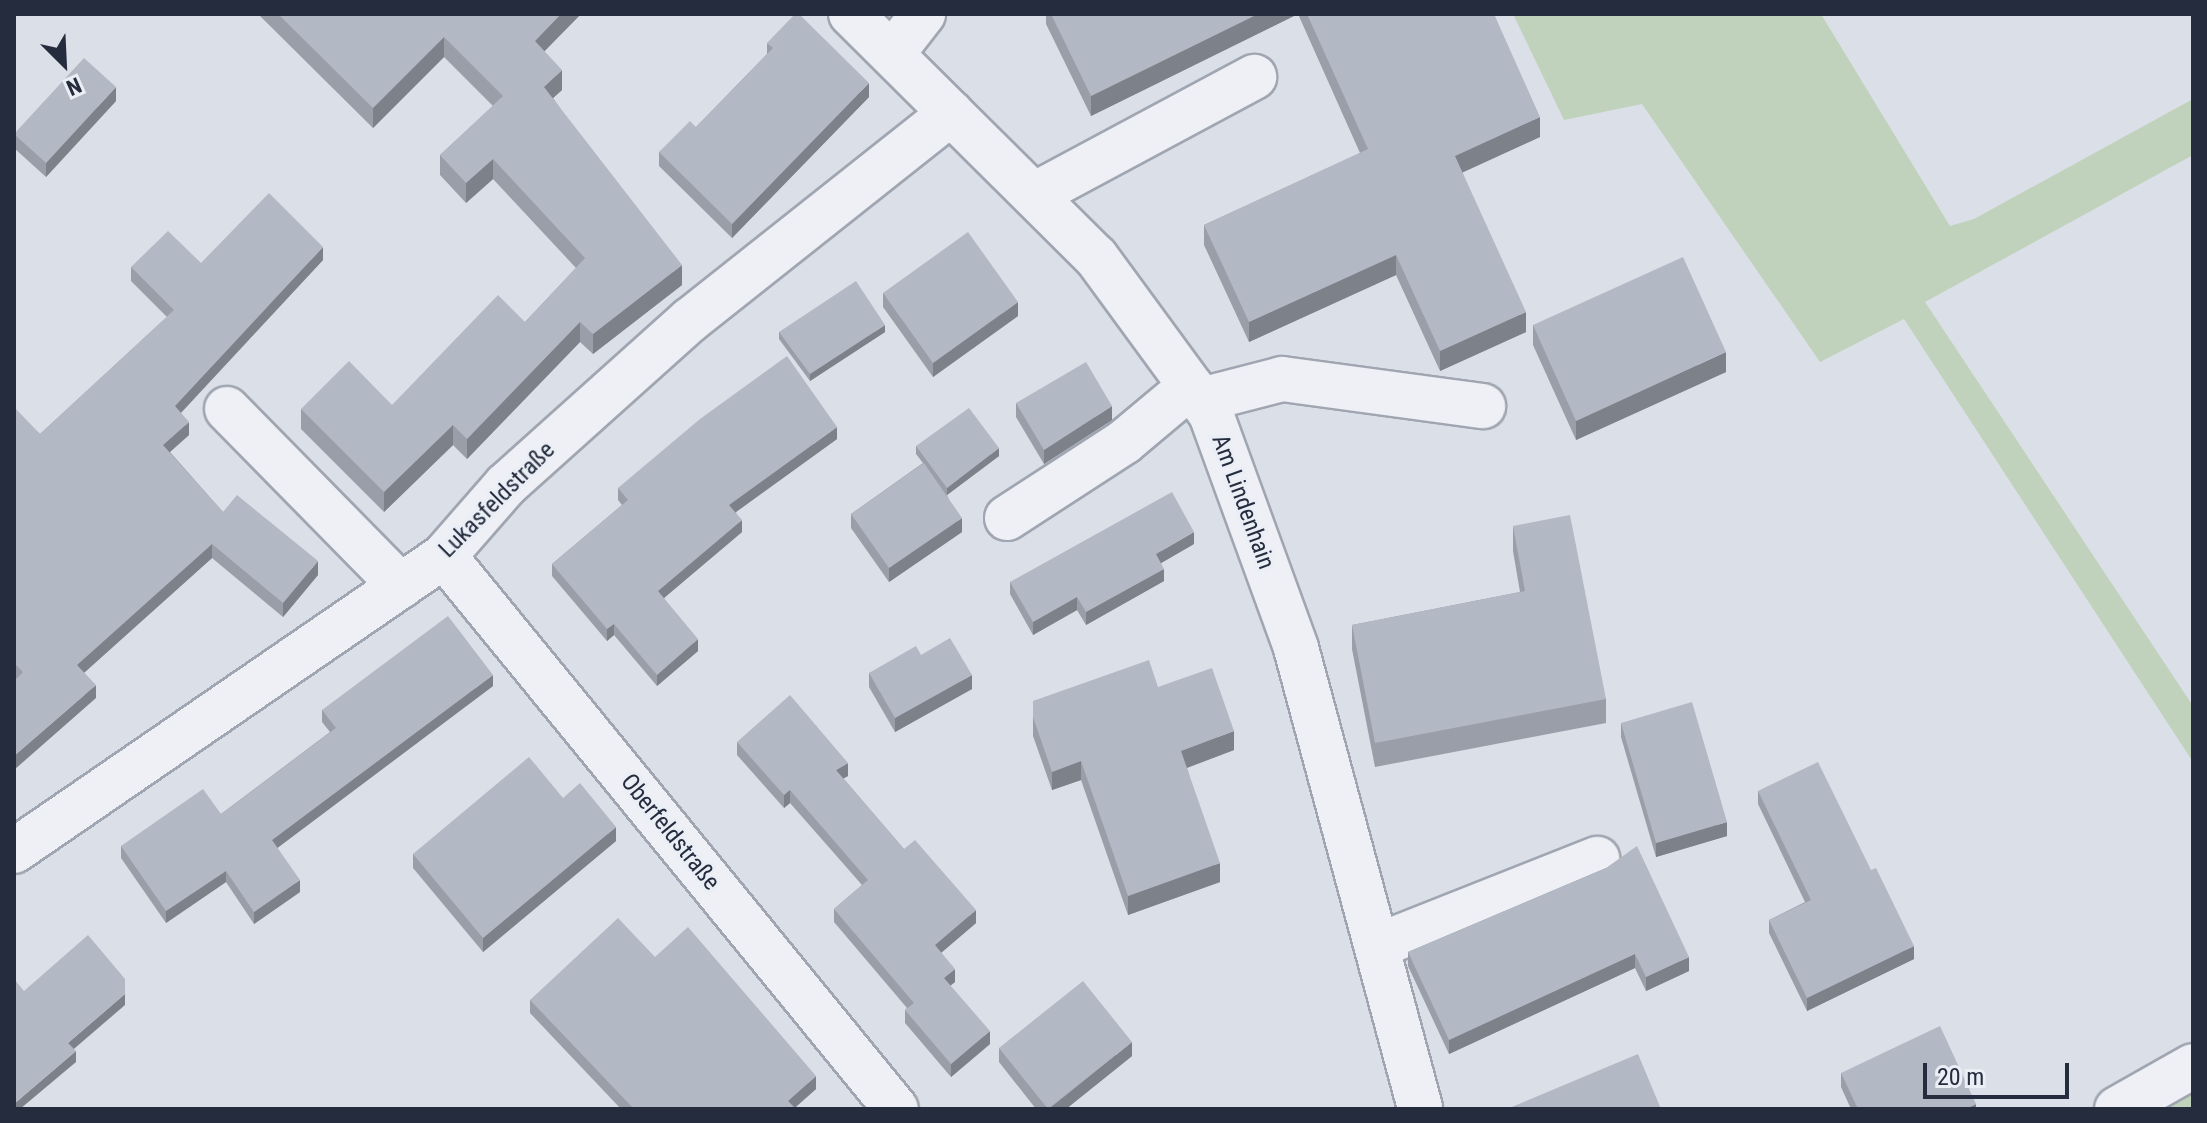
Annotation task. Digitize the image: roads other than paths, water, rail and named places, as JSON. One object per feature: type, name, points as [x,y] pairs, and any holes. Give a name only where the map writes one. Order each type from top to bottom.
[{"type":"street","name":"Am Lindenhain","points":[[851,14],[1096,257],[1211,414],[1296,648],[1420,1109]]},
{"type":"street","points":[[892,54],[923,14]]},
{"type":"street","points":[[1034,195],[1254,77]]},
{"type":"street","name":"Lukasfeldstraße","points":[[14,851],[444,556],[506,485],[690,320],[951,113]]},
{"type":"street","points":[[1007,518],[1196,393],[1282,379],[1483,406]]},
{"type":"street","points":[[227,409],[401,586]]},
{"type":"street","name":"Oberfeldstraße","points":[[444,556],[896,1109]]},
{"type":"street","points":[[1377,946],[1597,859]]},
{"type":"street","points":[[2117,1109],[2193,1066]]}]
